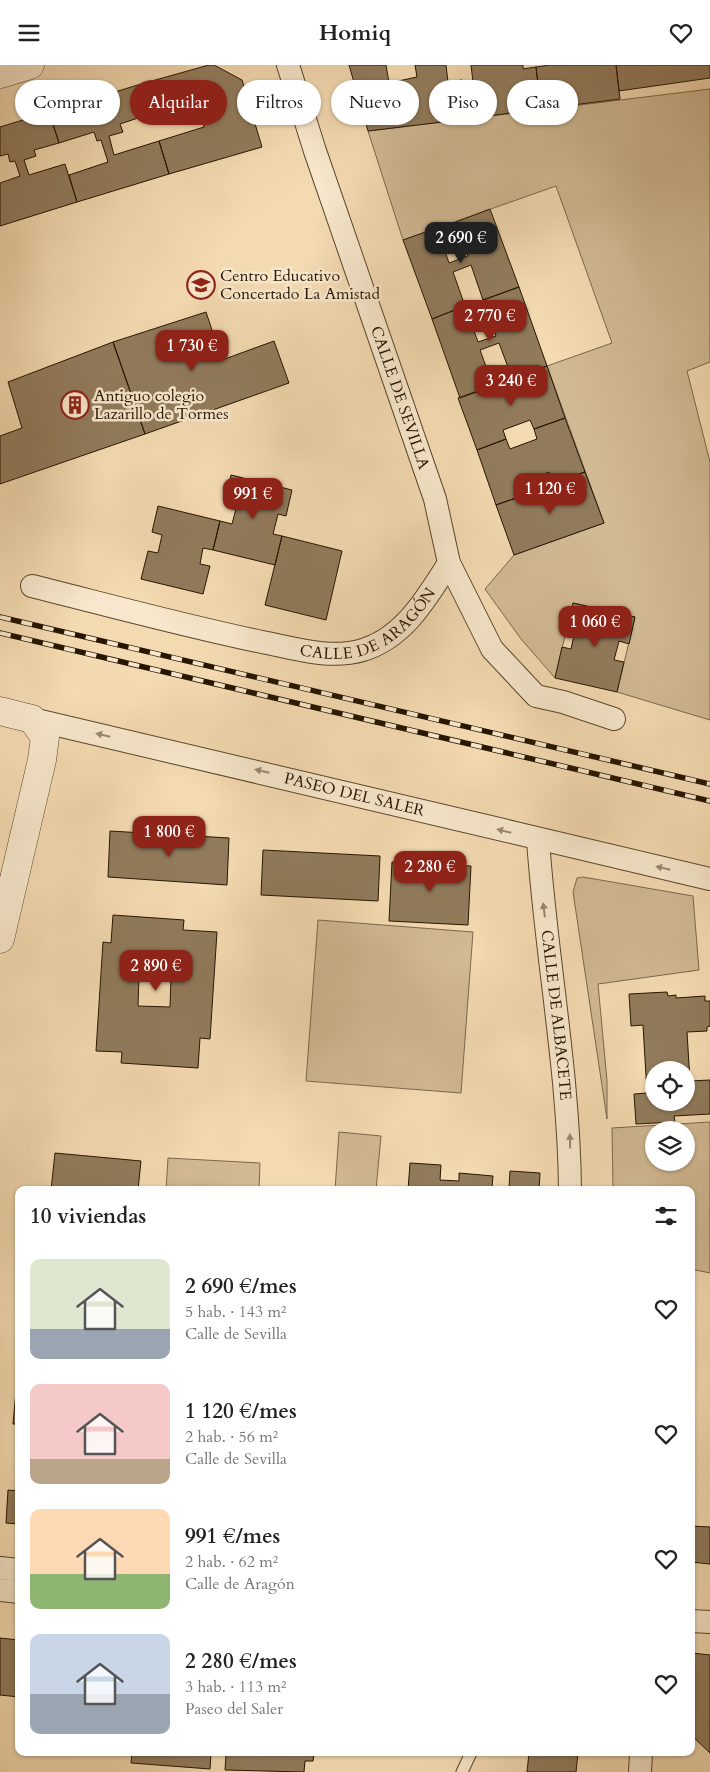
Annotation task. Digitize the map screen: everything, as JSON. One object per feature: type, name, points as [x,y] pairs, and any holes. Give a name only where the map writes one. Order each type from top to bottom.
[{"type":"street","points":[[0,74],[30,65]]},
{"type":"street","name":"CALLE DE SEVILLA","points":[[288,65],[315,151],[435,499],[449,563]]},
{"type":"street","name":"CALLE DE ARAGÓN","points":[[32,587],[229,635],[327,655],[363,650],[401,627],[421,608],[449,563]]},
{"type":"street","name":"CALLE DE ARAGÓN","points":[[449,563],[492,649],[536,696],[563,702],[614,719]]},
{"type":"street","name":"PASEO DEL SALER","points":[[0,711],[302,781],[538,840],[710,879]]},
{"type":"street","points":[[0,939],[42,759],[45,737],[32,719]]},
{"type":"street","name":"CALLE DE ALBACETE","points":[[538,840],[542,898],[566,1085],[570,1186]]},
{"type":"street","points":[[0,1568],[15,1570]]},
{"type":"street","points":[[0,1590],[15,1592]]},
{"type":"street","points":[[695,1621],[710,1622]]},
{"type":"street","points":[[640,1772],[641,1756]]},
{"type":"lane","points":[[462,1772],[470,1756]]},
{"type":"shaded area","points":[[710,89],[710,362],[687,371],[710,462],[710,720],[617,692],[635,617],[573,603],[555,678],[521,639],[485,589],[514,555],[604,523],[547,366],[612,343],[556,186],[403,240],[368,131],[429,124],[497,125],[497,115],[507,114],[507,125],[578,125],[578,105]]},
{"type":"shaded area","points":[[583,877],[693,896],[699,970],[598,984],[607,1081],[607,1119],[573,892],[577,878]]},
{"type":"shaded area","points":[[318,920],[473,932],[461,1093],[306,1081]]},
{"type":"shaded area","points":[[710,1122],[710,1273],[695,1270],[695,1186],[613,1186],[612,1128],[645,1126],[645,1171],[695,1171],[695,1123]]},
{"type":"shaded area","points":[[339,1132],[381,1136],[376,1186],[335,1186]]},
{"type":"shaded area","points":[[168,1158],[260,1163],[259,1186],[166,1186]]},
{"type":"building","points":[[214,65],[242,80],[237,80],[237,125],[255,125],[262,147],[169,174],[159,141],[204,127],[203,125],[227,125],[227,80],[155,80]]},
{"type":"building","points":[[349,65],[386,65],[388,80],[353,80]]},
{"type":"building","points":[[415,65],[446,65],[448,80],[429,80],[429,124],[419,125],[419,80],[403,80],[417,77]]},
{"type":"building","points":[[471,65],[523,65],[523,69],[536,67],[538,80],[507,80],[507,114],[497,115],[497,80],[473,80]]},
{"type":"building","points":[[550,65],[616,65],[620,99],[578,104],[578,80],[538,80],[536,67]]},
{"type":"building","points":[[616,65],[710,65],[710,78],[619,91]]},
{"type":"building","points":[[130,87],[130,121],[120,124],[120,90]]},
{"type":"building","points":[[15,122],[15,125],[53,125],[59,143],[34,150],[36,156],[24,160],[29,175],[65,164],[77,202],[0,226],[0,183],[20,176],[15,161],[10,162],[8,154],[0,156],[0,127]]},
{"type":"building","points":[[120,124],[123,132],[109,136],[114,155],[159,141],[169,174],[77,202],[69,175],[108,162],[101,140],[97,141],[94,132],[59,143],[53,125]]},
{"type":"building","points":[[366,125],[418,125],[368,131]]},
{"type":"building","points":[[490,209],[519,287],[483,300],[471,265],[453,272],[465,306],[432,319],[403,240],[437,228],[449,263],[468,256],[456,222]]},
{"type":"building","points":[[519,287],[547,366],[512,378],[499,343],[480,350],[493,386],[460,398],[432,319],[465,306],[478,342],[496,336],[483,300]]},
{"type":"building","points":[[206,312],[222,360],[274,341],[289,383],[145,434],[113,342]]},
{"type":"building","name":"Antiguo colegio Lazarillo de Tormes","points":[[113,342],[145,434],[0,484],[0,436],[22,428],[8,382]]},
{"type":"building","points":[[547,366],[565,418],[534,429],[530,420],[503,430],[506,439],[477,450],[458,398]]},
{"type":"building","points":[[565,418],[585,472],[553,483],[549,472],[522,482],[527,494],[496,505],[477,450],[506,439],[510,449],[537,439],[534,429]]},
{"type":"building","points":[[585,472],[604,523],[514,555],[496,505],[527,494],[529,501],[556,491],[553,483]]},
{"type":"building","points":[[231,475],[292,490],[286,516],[278,514],[273,534],[282,536],[275,565],[213,550],[220,521],[232,524],[237,505],[225,502]]},
{"type":"building","points":[[158,506],[220,521],[213,550],[203,548],[200,564],[210,566],[203,594],[141,579],[148,551],[158,553],[162,535],[152,532]]},
{"type":"building","points":[[282,536],[342,551],[326,620],[265,605]]},
{"type":"building","points":[[573,603],[635,617],[629,644],[619,641],[614,660],[624,662],[617,692],[555,678],[562,647],[571,649],[575,631],[566,629]]},
{"type":"building","points":[[110,831],[229,838],[227,885],[108,877]]},
{"type":"building","points":[[263,850],[380,856],[378,901],[261,895]]},
{"type":"building","points":[[392,862],[471,866],[468,925],[389,921]]},
{"type":"building","points":[[113,915],[184,920],[183,930],[217,932],[210,1039],[200,1038],[198,1068],[121,1063],[122,1052],[96,1051],[103,942],[111,943]],"holes":[[[139,977],[171,978],[170,1007],[138,1006]]]},
{"type":"building","points":[[667,992],[668,996],[676,995],[676,998],[705,996],[705,1001],[710,1001],[710,1026],[707,1027],[707,1031],[687,1032],[689,1061],[645,1061],[643,1025],[631,1026],[629,994]]},
{"type":"building","points":[[710,1080],[710,1114],[674,1116],[675,1121],[645,1121],[645,1124],[636,1124],[634,1094],[645,1093],[645,1111],[695,1111],[695,1081]]},
{"type":"building","points":[[55,1153],[141,1161],[138,1186],[51,1186]]},
{"type":"building","points":[[410,1163],[441,1165],[440,1180],[459,1181],[459,1173],[493,1176],[492,1186],[408,1186]]},
{"type":"building","points":[[510,1171],[540,1173],[539,1186],[509,1186]]},
{"type":"building","points":[[15,1402],[15,1424],[13,1424]]},
{"type":"building","points":[[8,1490],[15,1491],[15,1524],[6,1523]]},
{"type":"building","points":[[695,1526],[710,1527],[710,1564],[695,1562]]},
{"type":"building","points":[[0,1638],[15,1640],[15,1697],[0,1695]]},
{"type":"building","points":[[695,1653],[710,1655],[710,1753],[695,1739]]},
{"type":"building","points":[[132,1756],[211,1756],[210,1769],[131,1763]]},
{"type":"building","points":[[226,1756],[314,1756],[313,1761],[305,1761],[304,1772],[225,1770]]},
{"type":"building","points":[[529,1756],[578,1756],[576,1772],[527,1772]]},
{"type":"railway","points":[[0,617],[710,784]]},
{"type":"railway","points":[[0,633],[710,801]]},
{"type":"place","name":"Centro Educativo Concertado La Amistad","points":[[201,285]]},
{"type":"place","name":"Antiguo colegio Lazarillo de Tormes","points":[[75,405]]}]
